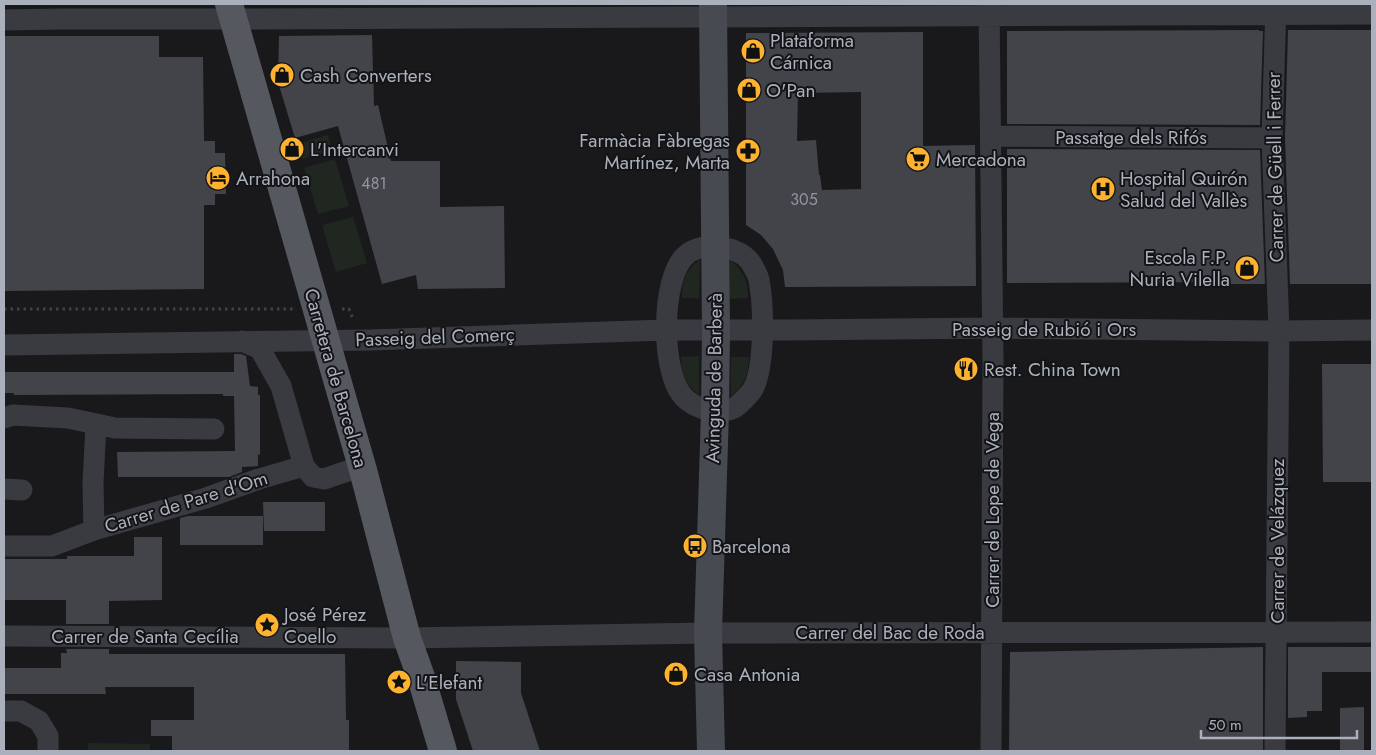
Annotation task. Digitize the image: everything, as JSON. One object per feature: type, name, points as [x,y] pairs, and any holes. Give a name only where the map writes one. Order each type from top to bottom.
[{"type":"main road","name":"Carretera de Barcelona","points":[[231,11],[362,466],[407,638],[421,677],[443,751]]},
{"type":"street","points":[[4,20],[231,11],[1276,9],[1372,14]]},
{"type":"street","name":"Carrer de Güell i Ferrer","points":[[1276,9],[1272,138],[1279,331]]},
{"type":"street","name":"Avinguda de Barberà","points":[[711,751],[708,633],[716,330],[713,10]]},
{"type":"street","name":"Carrer de Lope de Vega","points":[[989,10],[993,328],[991,751]]},
{"type":"street","name":"Passatge dels Rifós","points":[[991,136],[1272,138]]},
{"type":"street","points":[[715,246],[734,250],[750,262],[759,278],[762,330],[759,373],[752,390],[734,408],[715,412],[692,405],[681,395],[673,378],[666,330],[667,311],[676,270],[684,257],[697,248],[715,246]]},
{"type":"street","name":"Passeig de Rubió i Ors","points":[[716,330],[993,328],[1372,330]]},
{"type":"street","name":"Passeig del Comerç","points":[[4,345],[370,340],[716,330]]},
{"type":"street","name":"Carrer de Velázquez","points":[[1275,751],[1279,331]]},
{"type":"street","points":[[241,341],[260,349],[282,386],[304,466],[313,477],[324,479],[362,466]]},
{"type":"street","points":[[4,418],[13,415],[68,418],[115,428],[214,429]]},
{"type":"street","points":[[94,530],[93,483],[96,424]]},
{"type":"street","name":"Carrer de Pare d'Om","points":[[4,546],[52,546],[94,530],[206,498],[259,479],[304,466]]},
{"type":"street","name":"Carrer del Bac de Roda","points":[[407,638],[708,633],[1372,632]]},
{"type":"street","name":"Carrer de Santa Cecília","points":[[4,636],[407,638]]},
{"type":"street","points":[[4,711],[21,711],[39,721],[48,736],[48,751]]},
{"type":"shaded area","points":[[328,135],[332,151],[302,159],[297,144]]},
{"type":"shaded area","points":[[335,159],[349,206],[318,214],[304,168]]},
{"type":"shaded area","points":[[353,217],[367,263],[336,272],[322,225]]},
{"type":"shaded area","points":[[700,259],[699,298],[682,298],[686,276],[691,267]]},
{"type":"shaded area","points":[[730,260],[739,268],[744,277],[748,298],[730,299]]},
{"type":"shaded area","points":[[699,356],[699,395],[687,383],[681,357]]},
{"type":"shaded area","points":[[731,357],[749,357],[745,379],[731,396]]},
{"type":"shaded area","points":[[88,743],[150,744],[150,751],[88,751]]},
{"type":"building","points":[[1288,30],[1372,30],[1372,284],[1290,284],[1285,138]]},
{"type":"building","points":[[1007,31],[1263,31],[1260,125],[1007,124]]},
{"type":"building","points":[[923,32],[923,146],[975,145],[976,286],[785,287],[783,270],[773,249],[761,235],[746,225],[746,33]],"holes":[[[861,92],[861,189],[822,190],[816,140],[797,141],[798,93]]]},
{"type":"building","points":[[372,35],[374,106],[378,105],[391,161],[440,161],[440,207],[504,206],[505,288],[418,289],[416,275],[382,284],[338,126],[295,138],[278,82],[279,36]]},
{"type":"building","points":[[4,36],[159,36],[159,57],[203,57],[204,141],[215,141],[215,153],[225,153],[226,194],[215,194],[215,205],[204,205],[204,289],[4,291]]},
{"type":"building","name":"Hospital Quirón Salud del Vallès","points":[[1007,149],[1260,150],[1265,284],[1227,284],[1227,282],[1007,283]]},
{"type":"building","points":[[234,354],[246,356],[250,386],[258,387],[258,395],[260,395],[260,455],[258,454],[258,466],[242,467],[242,472],[229,477],[118,477],[117,452],[235,451],[234,396],[223,396],[223,394],[14,395],[14,393],[4,393],[4,372],[234,372]]},
{"type":"building","points":[[1322,364],[1372,364],[1372,482],[1323,482]]},
{"type":"building","points":[[263,502],[325,502],[325,531],[264,531]]},
{"type":"building","points":[[188,516],[263,516],[263,545],[180,545],[180,518]]},
{"type":"building","points":[[134,537],[162,537],[162,600],[109,601],[109,624],[66,624],[66,600],[4,600],[4,559],[67,559],[67,556],[134,556]]},
{"type":"building","points":[[1263,647],[1263,751],[1009,751],[1010,652]]},
{"type":"building","points":[[1288,647],[1372,647],[1372,672],[1322,672],[1322,711],[1307,711],[1307,717],[1288,718]]},
{"type":"building","points":[[66,649],[109,649],[109,654],[345,654],[346,720],[349,720],[349,751],[172,751],[172,736],[151,736],[151,720],[194,720],[194,687],[105,687],[106,694],[4,694],[4,668],[61,668],[61,653],[67,653]]},
{"type":"building","points":[[456,661],[521,662],[521,693],[540,751],[473,751],[456,699]]},
{"type":"building","points":[[1364,707],[1364,751],[1340,751],[1340,708]]},
{"type":"place","name":"Plataforma Cárnica","points":[[753,51]]},
{"type":"place","name":"Cash Converters","points":[[282,75]]},
{"type":"place","name":"O'Pan","points":[[749,90]]},
{"type":"place","name":"L'Intercanvi","points":[[292,149]]},
{"type":"place","name":"Farmàcia Fàbregas Martínez, Marta","points":[[748,151]]},
{"type":"place","name":"Mercadona","points":[[918,159]]},
{"type":"place","name":"Arrahona","points":[[218,178]]},
{"type":"place","name":"Hospital Quirón Salud del Vallès","points":[[1103,189]]},
{"type":"place","name":"Escola F.P. Nuria Vilella","points":[[1247,268]]},
{"type":"place","name":"Rest. China Town","points":[[966,369]]},
{"type":"place","name":"Barcelona","points":[[695,546]]},
{"type":"place","name":"José Pérez Coello","points":[[267,625]]},
{"type":"place","name":"Casa Antonia","points":[[676,674]]},
{"type":"place","name":"L'Elefant","points":[[399,682]]}]
